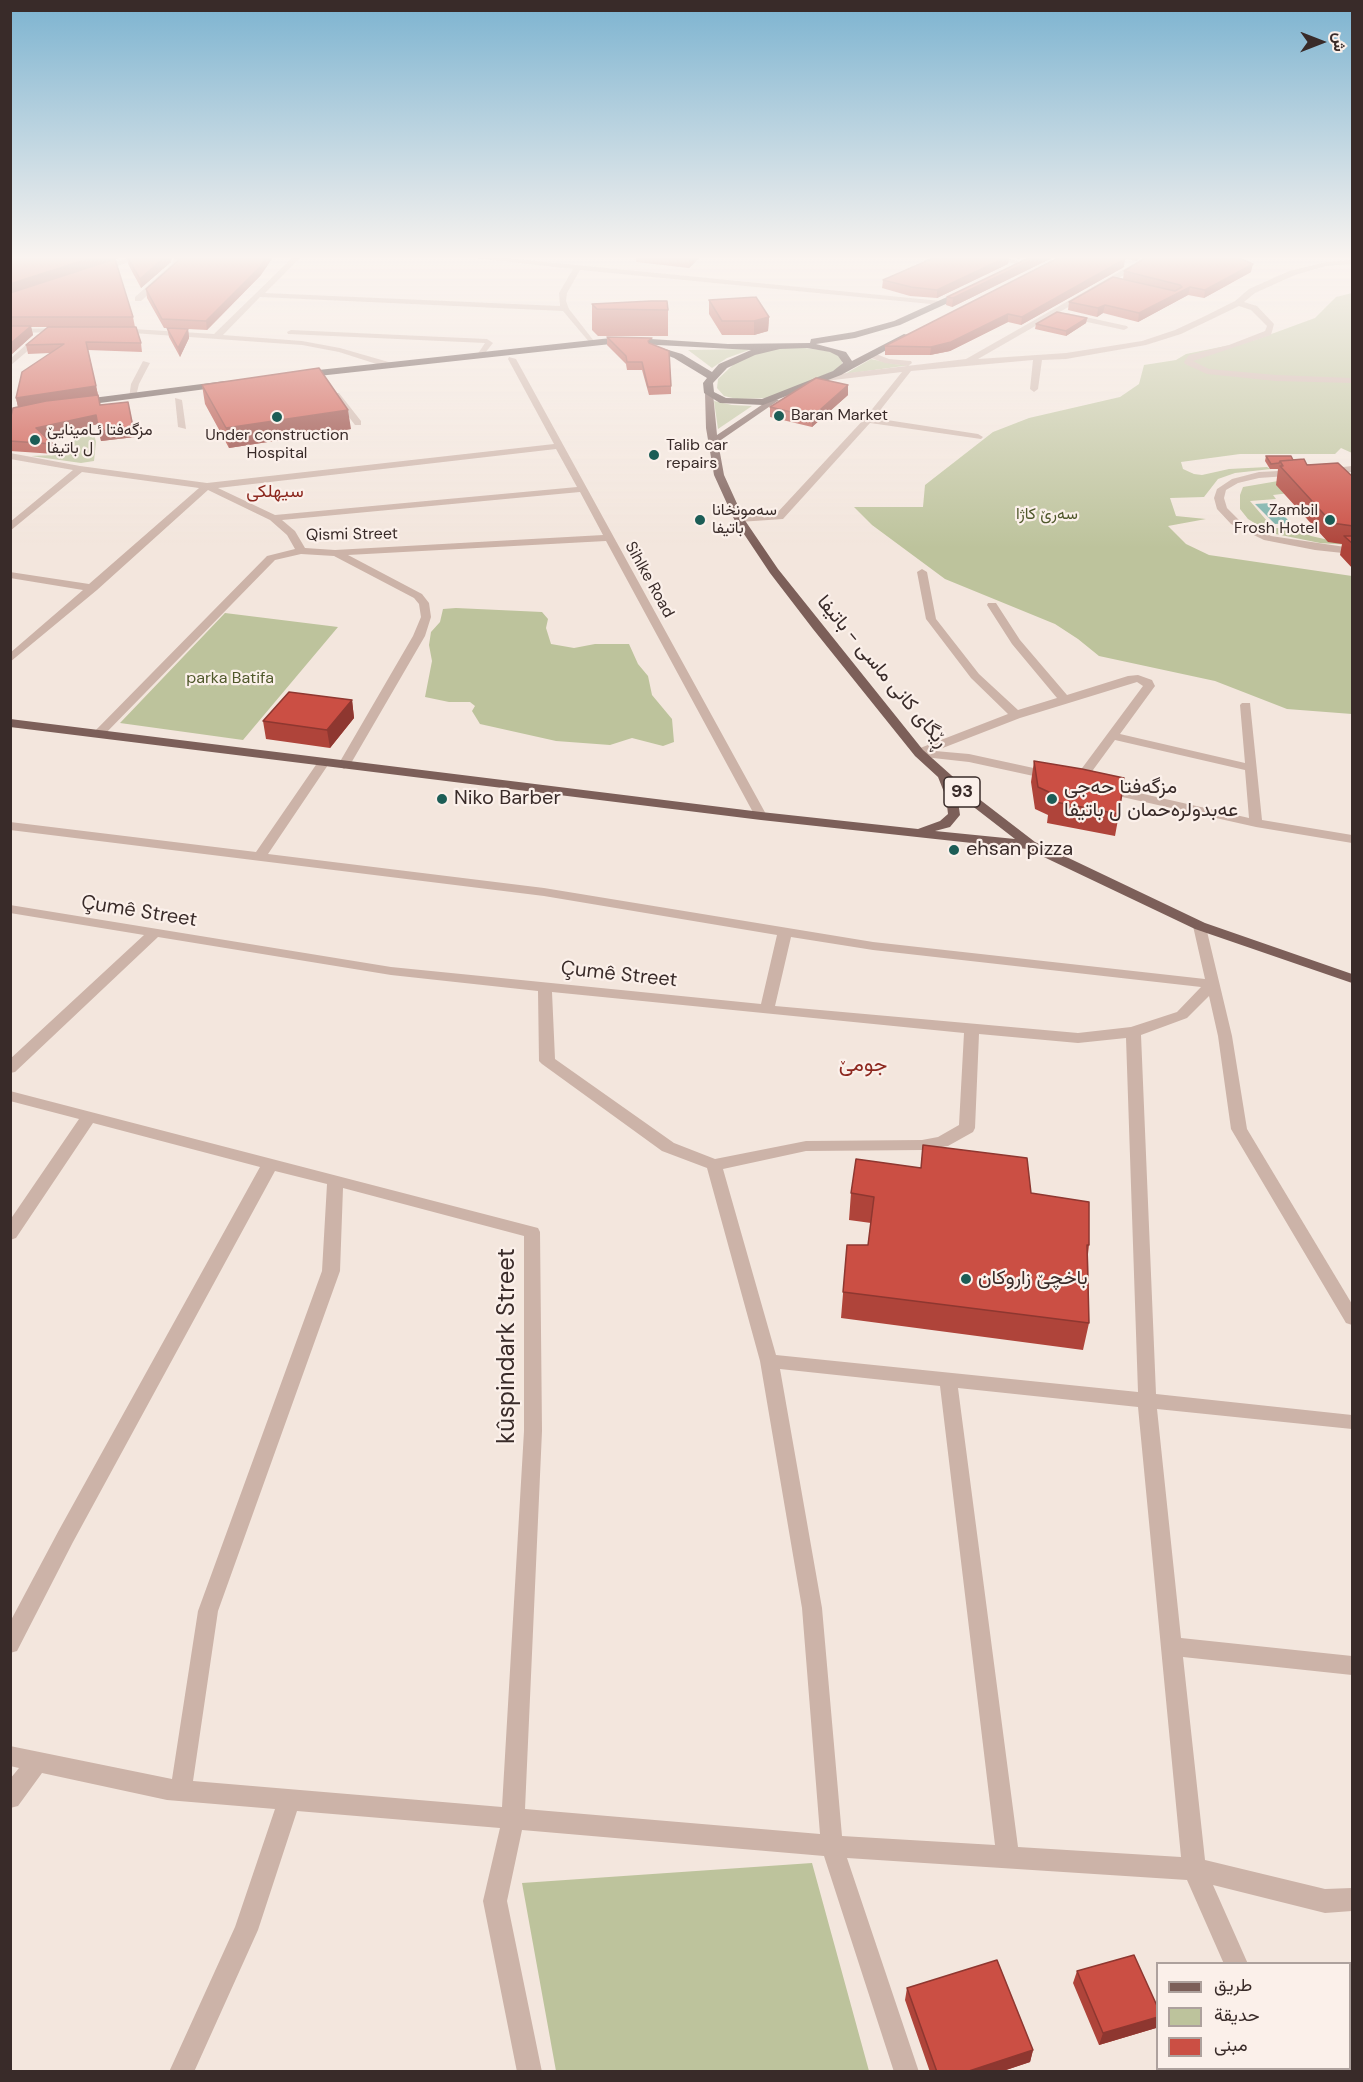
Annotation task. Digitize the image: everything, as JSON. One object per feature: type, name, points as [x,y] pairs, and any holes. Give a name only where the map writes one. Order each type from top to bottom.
[{"type":"highway","points":[[283,378],[488,353]]},
{"type":"highway","points":[[291,386],[564,353]]},
{"type":"highway","points":[[665,353],[678,356],[712,377]]},
{"type":"highway","points":[[754,353],[723,366],[712,377],[707,388],[709,393],[737,403],[775,400],[875,353]]},
{"type":"highway","points":[[840,353],[847,359],[848,364],[845,369]]},
{"type":"highway","points":[[190,394],[178,400],[67,408],[132,396],[190,394],[236,388]]},
{"type":"main road","name":"ڕێگای کانی ماسی - باتيفا","points":[[709,393],[709,416],[719,475],[739,519],[774,571],[817,627],[919,753],[966,795],[1029,845],[1200,926],[1351,980]]},
{"type":"main road","points":[[713,441],[775,400]]},
{"type":"main road","points":[[10,723],[761,816],[1029,845]]},
{"type":"main road","points":[[912,832],[945,824],[954,815],[952,797],[941,771]]},
{"type":"street","points":[[10,364],[22,353]]},
{"type":"street","points":[[350,353],[389,365]]},
{"type":"street","points":[[825,378],[966,362],[982,353]]},
{"type":"street","points":[[871,355],[900,362],[966,362],[1082,353]]},
{"type":"street","points":[[1207,353],[1192,357],[1188,362],[1207,371],[1276,378],[1353,381]]},
{"type":"street","points":[[1034,389],[1038,358]]},
{"type":"street","name":"Sihlke Road","points":[[512,359],[761,816]]},
{"type":"street","points":[[132,396],[135,384],[146,363]]},
{"type":"street","points":[[739,519],[779,517],[868,420],[909,369]]},
{"type":"street","points":[[332,390],[358,423]]},
{"type":"street","points":[[178,400],[183,428]]},
{"type":"street","points":[[868,420],[978,437]]},
{"type":"street","points":[[10,456],[80,469],[207,486],[559,446]]},
{"type":"street","points":[[10,528],[80,469]]},
{"type":"street","points":[[1353,469],[1259,475],[1235,481],[1222,489],[1219,498],[1222,509],[1235,522],[1268,538],[1315,547],[1353,550]]},
{"type":"street","points":[[207,486],[274,518],[291,533],[301,551]]},
{"type":"street","points":[[10,659],[207,486]]},
{"type":"street","points":[[274,518],[581,489]]},
{"type":"street","name":"Qismi Street","points":[[98,734],[271,558],[301,551],[335,553],[609,538]]},
{"type":"street","points":[[335,553],[418,596],[424,603],[426,617],[419,636],[344,765]]},
{"type":"street","points":[[922,573],[931,619],[975,676],[1016,715]]},
{"type":"street","points":[[10,575],[93,588]]},
{"type":"street","points":[[992,605],[1016,642],[1064,699]]},
{"type":"street","points":[[919,753],[1016,715],[1128,679],[1138,678],[1148,682],[1149,686],[1078,782]]},
{"type":"street","points":[[1245,705],[1256,824]]},
{"type":"street","points":[[1112,736],[1251,768]]},
{"type":"street","points":[[919,753],[969,758],[1256,824],[1353,839]]},
{"type":"street","points":[[259,857],[324,762]]},
{"type":"street","points":[[10,826],[544,892],[873,946],[1212,984]]},
{"type":"street","name":"Çumê Street","points":[[10,909],[391,971],[767,1010],[1078,1038],[1133,1032],[1182,1015],[1212,984]]},
{"type":"street","points":[[1200,926],[1225,1036],[1239,1128],[1353,1318]]},
{"type":"street","points":[[767,1010],[785,932]]},
{"type":"street","points":[[10,1068],[153,934]]},
{"type":"street","points":[[545,987],[547,1061],[668,1147],[714,1164],[806,1146],[942,1143],[967,1128],[972,1029]]},
{"type":"street","points":[[1133,1032],[1147,1400],[1194,1869],[1235,1962]]},
{"type":"street","name":"kûspindark Street","points":[[10,1096],[532,1232],[533,1431],[513,1819]]},
{"type":"street","points":[[10,1234],[90,1117]]},
{"type":"street","points":[[10,1644],[66,1536],[270,1164]]},
{"type":"street","points":[[714,1164],[769,1361],[812,1608],[832,1846],[907,2072]]},
{"type":"street","points":[[182,1790],[208,1611],[331,1271],[335,1181]]},
{"type":"street","points":[[769,1361],[1353,1422]]},
{"type":"street","points":[[948,1379],[1008,1857]]},
{"type":"street","points":[[1171,1646],[1353,1666]]},
{"type":"street","points":[[10,1756],[182,1790],[832,1846],[1194,1869],[1325,1901],[1353,1900]]},
{"type":"street","points":[[10,1798],[38,1761]]},
{"type":"street","points":[[181,2072],[246,1930],[290,1799]]},
{"type":"street","points":[[513,1819],[495,1901],[530,2072]]},
{"type":"green space","points":[[692,353],[740,353],[727,358],[712,368]]},
{"type":"green space","points":[[836,353],[842,358],[842,364],[836,370],[770,398],[737,399],[724,396],[717,388],[718,379],[734,364],[753,355]]},
{"type":"green space","name":"سەرێ کاژا","points":[[1352,353],[1352,453],[1341,448],[1335,454],[1240,454],[1181,462],[1183,469],[1202,475],[1229,469],[1267,467],[1271,469],[1235,473],[1218,479],[1204,497],[1170,498],[1176,516],[1206,519],[1168,526],[1186,544],[1209,555],[1352,576],[1352,714],[1287,709],[1215,681],[1099,656],[1055,624],[945,579],[872,525],[854,507],[923,507],[925,485],[993,432],[1029,418],[1120,397],[1139,384],[1144,365],[1176,360],[1186,354]]},
{"type":"green space","points":[[871,359],[894,364],[911,365],[845,374]]},
{"type":"green space","points":[[714,401],[732,405],[752,406],[718,429]]},
{"type":"green space","points":[[92,426],[96,442],[94,461],[81,463],[31,456],[56,455],[62,448],[72,447],[77,431]]},
{"type":"green space","points":[[1278,481],[1290,493],[1273,495],[1276,499],[1250,501],[1273,528],[1300,528],[1311,536],[1351,545],[1320,543],[1271,533],[1248,519],[1240,509],[1240,495],[1243,487]]},
{"type":"green space","points":[[443,609],[542,612],[548,619],[546,628],[551,644],[574,648],[595,644],[629,644],[638,664],[648,676],[652,695],[672,719],[674,742],[663,746],[632,738],[610,745],[556,741],[480,724],[472,711],[475,706],[470,702],[449,702],[425,697],[432,661],[429,645],[431,632],[440,622]]},
{"type":"green space","name":"parka Batifa","points":[[225,613],[338,627],[243,740],[120,723]]},
{"type":"green space","points":[[812,1863],[869,2071],[556,2071],[522,1883]]},
{"type":"water","points":[[1271,503],[1291,523],[1275,524],[1255,504]]},
{"type":"building","points":[[50,353],[89,353],[96,386],[16,398],[22,372]]},
{"type":"building","points":[[623,353],[669,353],[671,386],[648,387],[642,362],[627,362]]},
{"type":"building","points":[[319,368],[348,410],[226,428],[202,385]]},
{"type":"building","points":[[816,378],[848,385],[812,417],[770,407]]},
{"type":"building","points":[[98,395],[100,405],[128,402],[133,427],[99,431],[96,415],[36,428],[53,444],[10,441],[10,420],[13,408],[46,401]]},
{"type":"building","points":[[1266,456],[1291,456],[1293,460],[1271,464]]},
{"type":"building","points":[[1304,459],[1307,465],[1338,463],[1353,477],[1353,526],[1332,523],[1280,466],[1283,466],[1280,461]]},
{"type":"building","points":[[1344,536],[1353,536],[1353,544]]},
{"type":"building","points":[[289,692],[352,700],[327,730],[263,721]]},
{"type":"building","points":[[1034,761],[1124,778],[1119,814],[1050,801],[1051,793],[1038,787]]},
{"type":"building","name":"باخچێ زاروکان","points":[[923,1145],[1027,1158],[1031,1193],[1089,1202],[1089,1245],[1087,1245],[1089,1323],[843,1292],[847,1245],[868,1245],[874,1197],[851,1193],[856,1159],[921,1168]]},
{"type":"building","points":[[1134,1955],[1156,2004],[1156,2018],[1103,2033],[1077,1971]]},
{"type":"building","points":[[997,1960],[1033,2050],[966,2072],[937,2072],[907,1988]]},
{"type":"place","name":"Baran Market","points":[[779,416]]},
{"type":"place","name":"Under construction Hospital","points":[[277,417]]},
{"type":"place","name":"مزگەفتا ئـامینایێ ل باتیفا","points":[[35,440]]},
{"type":"place","name":"Talib car repairs","points":[[654,455]]},
{"type":"place","name":"سه‌مونخانا باتيفا","points":[[700,520]]},
{"type":"place","name":"Zambil Frosh Hotel","points":[[1330,520]]},
{"type":"place","name":"Niko Barber","points":[[442,799]]},
{"type":"place","name":"مزگەفتا حەجی عەبدولرەحمان ل باتیفا","points":[[1052,799]]},
{"type":"place","name":"ehsan pizza","points":[[954,850]]},
{"type":"place","name":"باخچێ زاروکان","points":[[966,1279]]},
{"type":"district","name":"سيهلكى","points":[[275,492]]},
{"type":"district","name":"جومێ","points":[[863,1065]]}]
